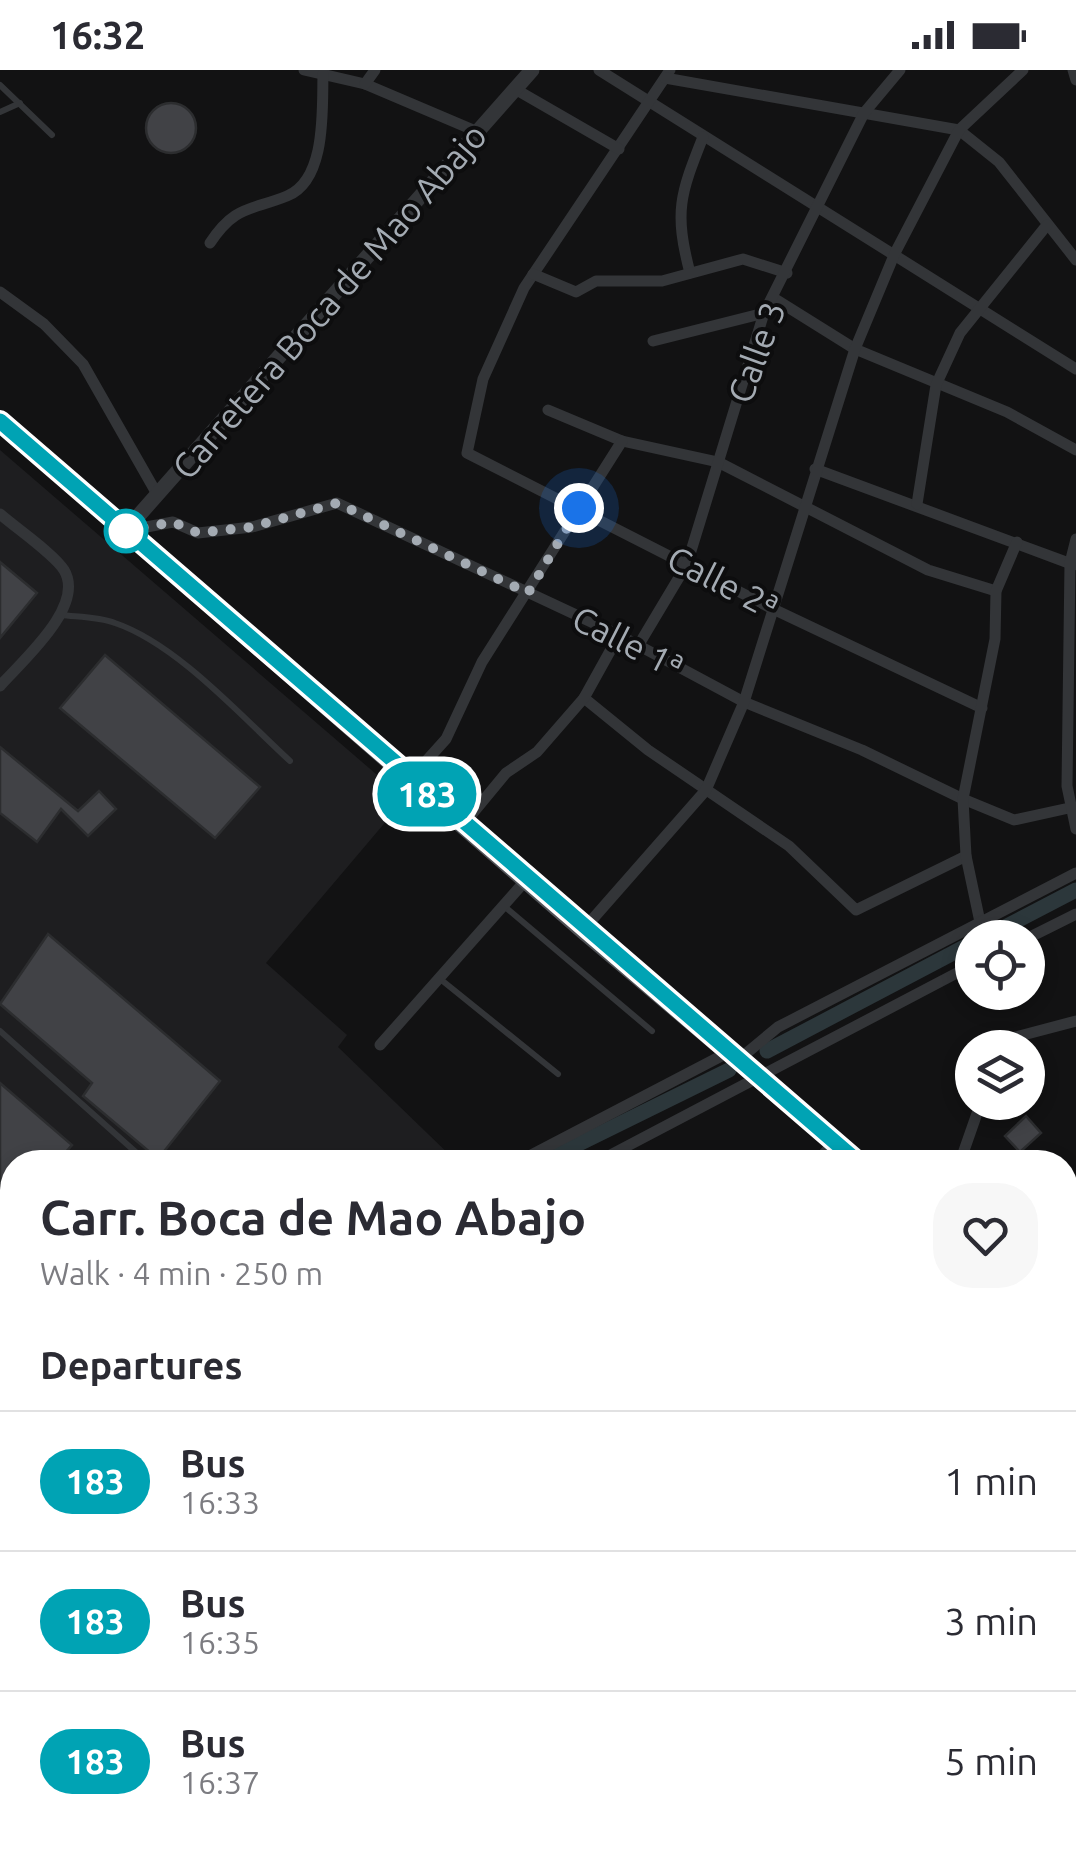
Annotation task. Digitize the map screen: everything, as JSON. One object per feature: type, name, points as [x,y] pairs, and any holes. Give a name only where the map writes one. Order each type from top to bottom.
[{"type":"main road","points":[[0,421],[583,930],[843,1150]]},
{"type":"street","points":[[304,70],[365,84],[478,132]]},
{"type":"street","points":[[365,84],[375,70]]},
{"type":"street","name":"Carretera Boca de Mao Abajo","points":[[125,531],[532,70]]},
{"type":"street","points":[[599,70],[1076,369]]},
{"type":"street","name":"Calle 3","points":[[638,646],[687,564],[764,313],[775,299],[815,207],[864,113],[900,70]]},
{"type":"street","points":[[583,930],[706,790],[744,702],[855,349],[895,253],[959,130],[1023,70]]},
{"type":"street","points":[[1073,70],[1076,80]]},
{"type":"street","points":[[210,243],[223,223],[244,208],[292,195],[312,168],[320,137],[323,74]]},
{"type":"street","points":[[786,272],[743,259],[662,280],[596,281],[576,292],[533,274],[668,74],[959,130],[998,162],[1073,253]]},
{"type":"street","points":[[516,89],[619,150]]},
{"type":"street","points":[[690,273],[680,234],[680,197],[703,137]]},
{"type":"street","points":[[917,504],[936,385],[960,333],[1048,225]]},
{"type":"street","name":"Calle 2ª","points":[[533,274],[482,379],[467,453],[771,608],[982,708]]},
{"type":"street","points":[[0,292],[44,324],[83,364],[157,494]]},
{"type":"street","points":[[775,299],[855,349],[1007,412],[1076,450]]},
{"type":"street","points":[[652,341],[764,313]]},
{"type":"street","points":[[548,410],[622,441],[718,462],[802,509],[928,570],[996,591]]},
{"type":"street","points":[[410,779],[446,739],[482,662],[622,441]]},
{"type":"street","points":[[816,469],[1073,564]]},
{"type":"street","name":"Calle 1ª","points":[[125,531],[173,522],[198,533],[252,527],[337,503],[618,635],[744,702],[862,750],[963,799],[1014,820],[1069,808]]},
{"type":"street","points":[[0,514],[64,568],[69,586],[62,615],[0,686]]},
{"type":"street","points":[[1076,539],[1069,808],[1076,829]]},
{"type":"street","points":[[980,920],[966,856],[963,799],[995,639],[996,591],[1017,542]]},
{"type":"street","points":[[463,825],[506,773],[537,752],[584,698],[618,635]]},
{"type":"street","points":[[584,698],[788,846],[856,910],[966,856]]},
{"type":"street","points":[[984,920],[1076,873]]},
{"type":"street","points":[[380,1045],[526,880]]},
{"type":"street","points":[[1045,930],[1076,914]]},
{"type":"street","points":[[542,1150],[732,1057],[778,1026],[955,935]]},
{"type":"street","points":[[620,1150],[955,974]]},
{"type":"street","points":[[1040,1030],[1076,1020]]},
{"type":"street","points":[[964,1150],[974,1120]]},
{"type":"lane","points":[[0,85],[52,134]]},
{"type":"lane","points":[[0,112],[20,103]]},
{"type":"lane","points":[[62,615],[114,622],[142,636],[205,684],[290,761]]},
{"type":"lane","points":[[503,906],[652,1031]]},
{"type":"lane","points":[[439,978],[558,1074]]},
{"type":"lane","points":[[0,1031],[133,1150]]},
{"type":"lane","points":[[826,1150],[832,1141]]},
{"type":"shaded area","points":[[0,450],[405,799],[266,963],[347,1035],[338,1047],[445,1150],[0,1150]]},
{"type":"building","points":[[171,103],[189,110],[196,128],[189,146],[171,153],[153,146],[146,128],[153,110]]},
{"type":"building","points":[[0,562],[37,593],[0,638]]},
{"type":"building","points":[[105,655],[260,787],[215,838],[60,708]]},
{"type":"building","points":[[0,747],[78,811],[99,791],[116,809],[88,836],[61,809],[37,842],[0,813]]},
{"type":"building","points":[[48,934],[220,1081],[165,1150],[147,1150],[83,1096],[92,1083],[0,1004]]},
{"type":"building","points":[[0,1083],[72,1145],[68,1150],[0,1150]]},
{"type":"building","points":[[1022,1120],[1030,1120],[1041,1133],[1018,1150],[1005,1136]]},
{"type":"waterway","points":[[1018,920],[1076,890]]},
{"type":"waterway","points":[[767,1051],[955,952]]},
{"type":"waterway","points":[[566,1150],[729,1070]]},
{"type":"bus line","name":"183","points":[[0,421],[583,930],[844,1150]]},
{"type":"route","points":[[126,531],[173,522],[198,533],[252,527],[337,503],[528,593],[579,508]]}]
